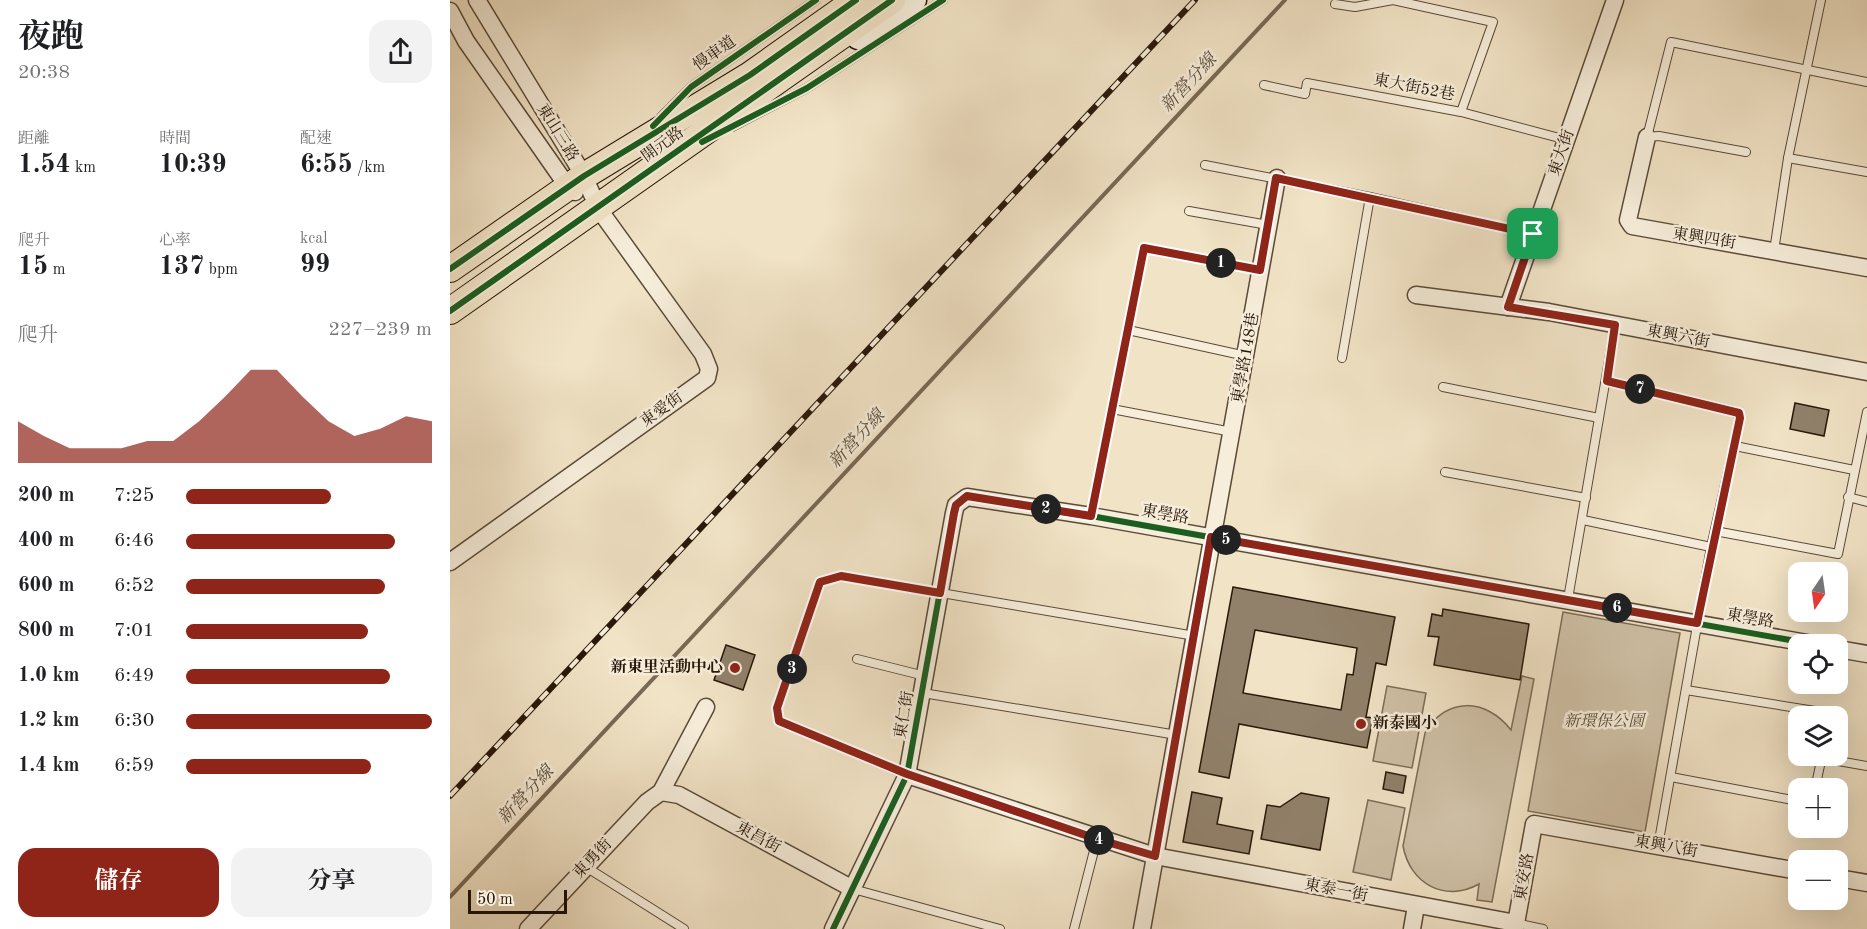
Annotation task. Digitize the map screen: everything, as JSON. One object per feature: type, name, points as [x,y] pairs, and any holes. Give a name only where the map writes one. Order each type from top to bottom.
[{"type":"main road","name":"開元路","points":[[450,269],[576,181],[638,141],[750,75],[856,0]]},
{"type":"main road","name":"開元路","points":[[450,311],[598,208],[760,90],[892,0]]},
{"type":"street","name":"東山三路","points":[[477,0],[576,181]]},
{"type":"street","name":"開元路","points":[[638,141],[844,0]]},
{"type":"street","points":[[659,164],[915,0]]},
{"type":"street","name":"東大街","points":[[1508,307],[1616,0]]},
{"type":"street","name":"東山三路","points":[[450,11],[466,41],[598,208]]},
{"type":"street","name":"東興四街","points":[[1647,137],[1628,220],[1632,226],[1867,268]]},
{"type":"street","name":"東學路148巷","points":[[1142,929],[1211,537],[1233,432],[1276,178]]},
{"type":"street","name":"東愛街","points":[[450,562],[707,378],[709,369],[704,354],[598,208]]},
{"type":"street","name":"東興六街","points":[[1416,295],[1508,307],[1615,325],[1867,372]]},
{"type":"street","name":"東學路","points":[[967,496],[1568,599],[1788,640]]},
{"type":"street","name":"東仁街","points":[[833,929],[907,774],[954,513],[956,505],[967,496]]},
{"type":"street","points":[[1848,651],[1867,654]]},
{"type":"street","points":[[661,792],[706,707]]},
{"type":"street","name":"東泰一街","points":[[907,774],[1097,839],[1155,856],[1516,926]]},
{"type":"street","name":"東勇街","points":[[528,929],[647,802],[661,792]]},
{"type":"street","name":"東昌街","points":[[661,792],[679,795],[853,889]]},
{"type":"street","name":"東興八街","points":[[1534,824],[1788,869]]},
{"type":"street","name":"東安路","points":[[1516,926],[1534,824]]},
{"type":"street","points":[[1848,880],[1867,884]]},
{"type":"street","points":[[1412,929],[1416,906]]},
{"type":"lane","name":"慢車道","points":[[638,141],[691,87],[816,0]]},
{"type":"lane","points":[[659,164],[807,88],[943,0]]},
{"type":"lane","points":[[1335,4],[1355,8],[1393,0],[1493,22],[1461,112]]},
{"type":"lane","points":[[1774,250],[1788,158],[1821,0]]},
{"type":"lane","points":[[1746,152],[1659,136],[1647,137],[1671,42],[1867,82]]},
{"type":"lane","name":"東大街52巷","points":[[1264,85],[1305,94],[1307,83],[1461,112],[1567,140]]},
{"type":"lane","points":[[1788,158],[1867,172]]},
{"type":"lane","points":[[1206,165],[1370,197],[1533,234]]},
{"type":"lane","points":[[1342,358],[1370,197]]},
{"type":"lane","points":[[1189,211],[1268,225]]},
{"type":"lane","points":[[1091,516],[1144,248],[1260,270]]},
{"type":"lane","points":[[1568,599],[1615,325]]},
{"type":"lane","points":[[1128,330],[1246,356]]},
{"type":"lane","points":[[1607,381],[1734,411],[1740,418],[1711,547],[1658,846]]},
{"type":"lane","points":[[1443,387],[1599,418]]},
{"type":"lane","points":[[1112,409],[1233,432]]},
{"type":"lane","points":[[1715,531],[1838,554],[1867,412]]},
{"type":"lane","points":[[1735,446],[1854,470]]},
{"type":"lane","points":[[1445,472],[1586,498]]},
{"type":"lane","points":[[1848,498],[1867,502]]},
{"type":"lane","points":[[1582,520],[1711,547]]},
{"type":"lane","points":[[907,774],[779,721],[777,708],[820,582],[841,576],[1195,636]]},
{"type":"lane","points":[[857,659],[924,684],[1177,735]]},
{"type":"lane","points":[[1686,690],[1788,707]]},
{"type":"lane","points":[[1848,762],[1867,766]]},
{"type":"lane","points":[[1671,777],[1788,800]]},
{"type":"lane","points":[[1074,929],[1097,839]]},
{"type":"lane","points":[[585,867],[684,929]]},
{"type":"lane","points":[[853,889],[1000,929]]},
{"type":"lane","points":[[1516,926],[1543,929]]},
{"type":"green space","name":"新環保公園","points":[[1563,612],[1680,633],[1645,832],[1528,811]]},
{"type":"green space","points":[[1522,676],[1534,679],[1492,902],[1477,900],[1479,884],[1454,891],[1431,886],[1413,871],[1403,846],[1425,733],[1444,712],[1455,707],[1466,706],[1478,707],[1490,712],[1501,719],[1511,730]]},
{"type":"green space","points":[[1387,686],[1426,693],[1412,768],[1373,761]]},
{"type":"green space","points":[[1368,800],[1405,808],[1391,880],[1353,872]]},
{"type":"building","points":[[1795,403],[1829,410],[1824,436],[1790,429]]},
{"type":"building","points":[[1233,587],[1395,617],[1386,665],[1376,663],[1366,717],[1373,718],[1367,748],[1239,724],[1229,778],[1199,772]],"holes":[[[1255,630],[1357,648],[1353,675],[1347,674],[1341,710],[1243,693]]]},
{"type":"building","points":[[1443,609],[1529,624],[1520,680],[1434,665],[1439,637],[1428,636],[1432,614],[1442,616]]},
{"type":"building","name":"新東里活動中心","points":[[726,645],[755,655],[743,690],[714,680]]},
{"type":"building","points":[[1386,772],[1406,776],[1403,793],[1383,789]]},
{"type":"building","points":[[1192,792],[1222,798],[1217,824],[1253,831],[1249,854],[1183,842]]},
{"type":"building","points":[[1301,793],[1329,798],[1320,850],[1261,839],[1267,805],[1280,807]]},
{"type":"waterway","name":"新營分線","points":[[450,897],[1285,0]]},
{"type":"railway","points":[[450,796],[1195,0]]},
{"type":"cycle path","points":[[653,126],[691,87],[816,0]]},
{"type":"cycle path","points":[[450,269],[584,176],[750,75],[856,0]]},
{"type":"cycle path","points":[[450,311],[892,0]]},
{"type":"cycle path","points":[[702,142],[807,88],[943,0]]},
{"type":"cycle path","points":[[833,929],[907,775],[954,513],[956,505],[967,497],[1091,516],[1788,640]]},
{"type":"place","name":"新東里活動中心","points":[[735,668]]},
{"type":"place","name":"新泰國小","points":[[1361,724]]},
{"type":"route","points":[[1276,178],[1533,234],[1508,307],[1549,312],[1615,325],[1607,381],[1739,413],[1735,446],[1711,547],[1697,623],[1211,537],[1155,856],[1097,839],[907,774],[786,726],[779,721],[777,708],[794,665],[820,582],[830,577],[841,576],[940,593],[956,505],[967,496],[1091,516],[1144,248],[1260,270],[1276,178]]}]
